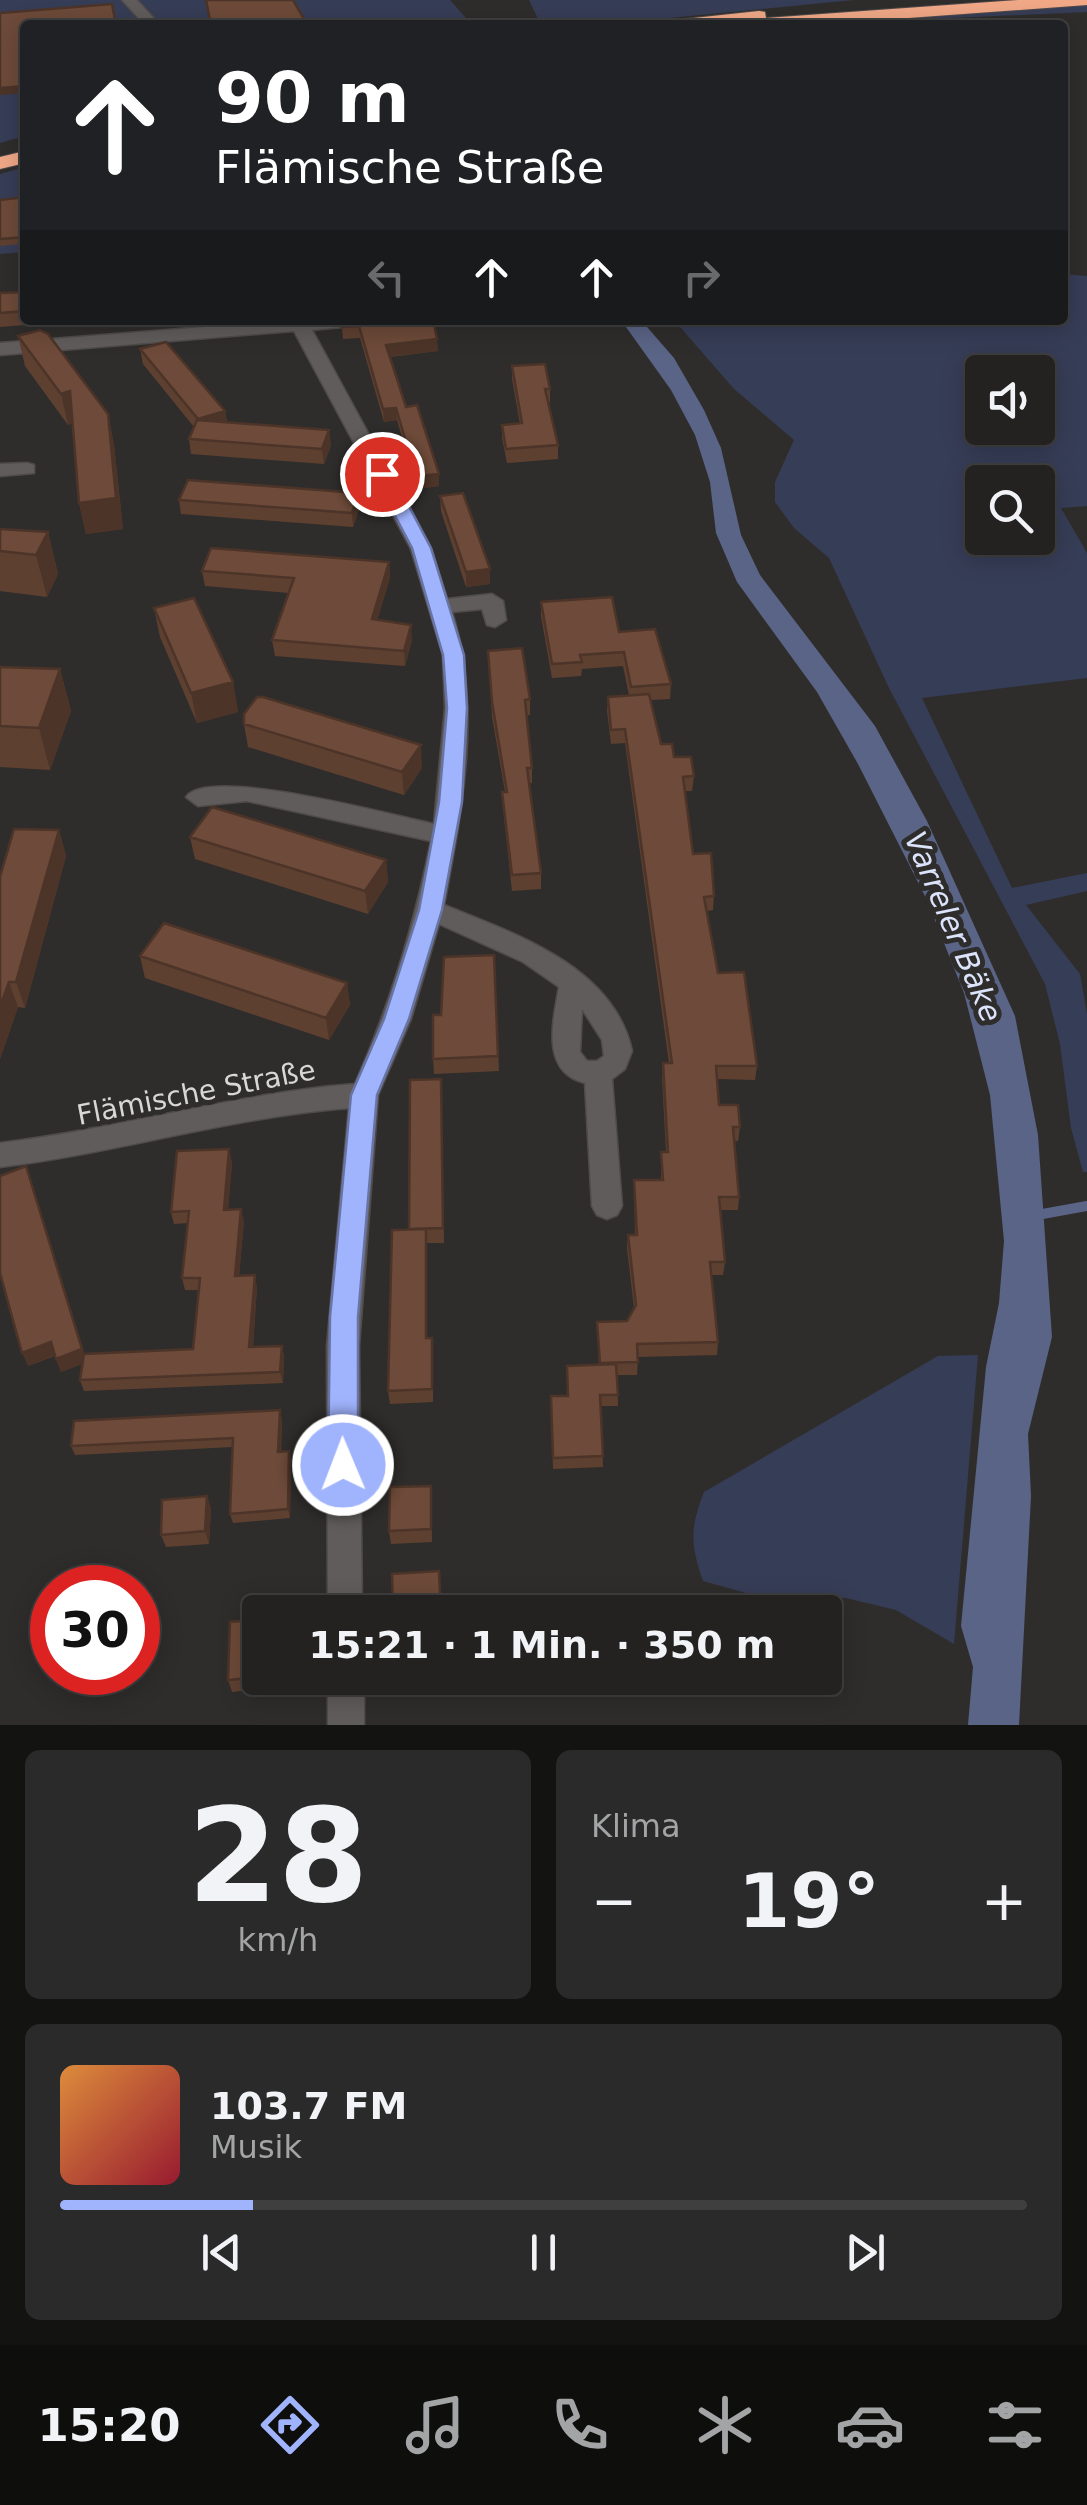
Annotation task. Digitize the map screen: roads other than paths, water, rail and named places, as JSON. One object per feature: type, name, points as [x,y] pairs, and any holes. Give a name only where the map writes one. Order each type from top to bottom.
[{"type":"highway","points":[[734,20],[972,0]]},
{"type":"highway","points":[[811,20],[1087,0]]},
{"type":"street","points":[[129,0],[148,20]]},
{"type":"street","points":[[0,348],[300,325],[421,548],[454,655],[457,708],[444,836],[430,910],[396,1019],[364,1095],[343,1346],[345,1595]]},
{"type":"street","points":[[0,470],[27,469]]},
{"type":"street","points":[[439,607],[492,601],[495,620]]},
{"type":"street","points":[[198,797],[246,793],[444,836]]},
{"type":"street","points":[[430,910],[530,952],[573,983],[598,1004],[618,1045],[618,1057],[611,1068],[598,1074],[583,1073],[571,1065],[566,1051],[573,983]]},
{"type":"street","points":[[598,1074],[607,1206]]},
{"type":"street","name":"Flämische Straße","points":[[0,1156],[48,1151],[290,1103],[364,1095]]},
{"type":"street","points":[[346,1695],[346,1725]]},
{"type":"water","name":"Varreler Bäke","points":[[625,325],[645,325],[674,358],[704,410],[721,448],[741,535],[760,575],[875,726],[927,821],[1015,1016],[1038,1135],[1052,1337],[1028,1434],[1031,1496],[1019,1725],[968,1725],[973,1667],[961,1626],[986,1367],[999,1303],[1004,1241],[990,1095],[964,993],[926,898],[858,764],[817,692],[737,582],[716,533],[710,482],[695,435],[671,390]]},
{"type":"waterway","points":[[1037,1215],[1087,1206]]}]
